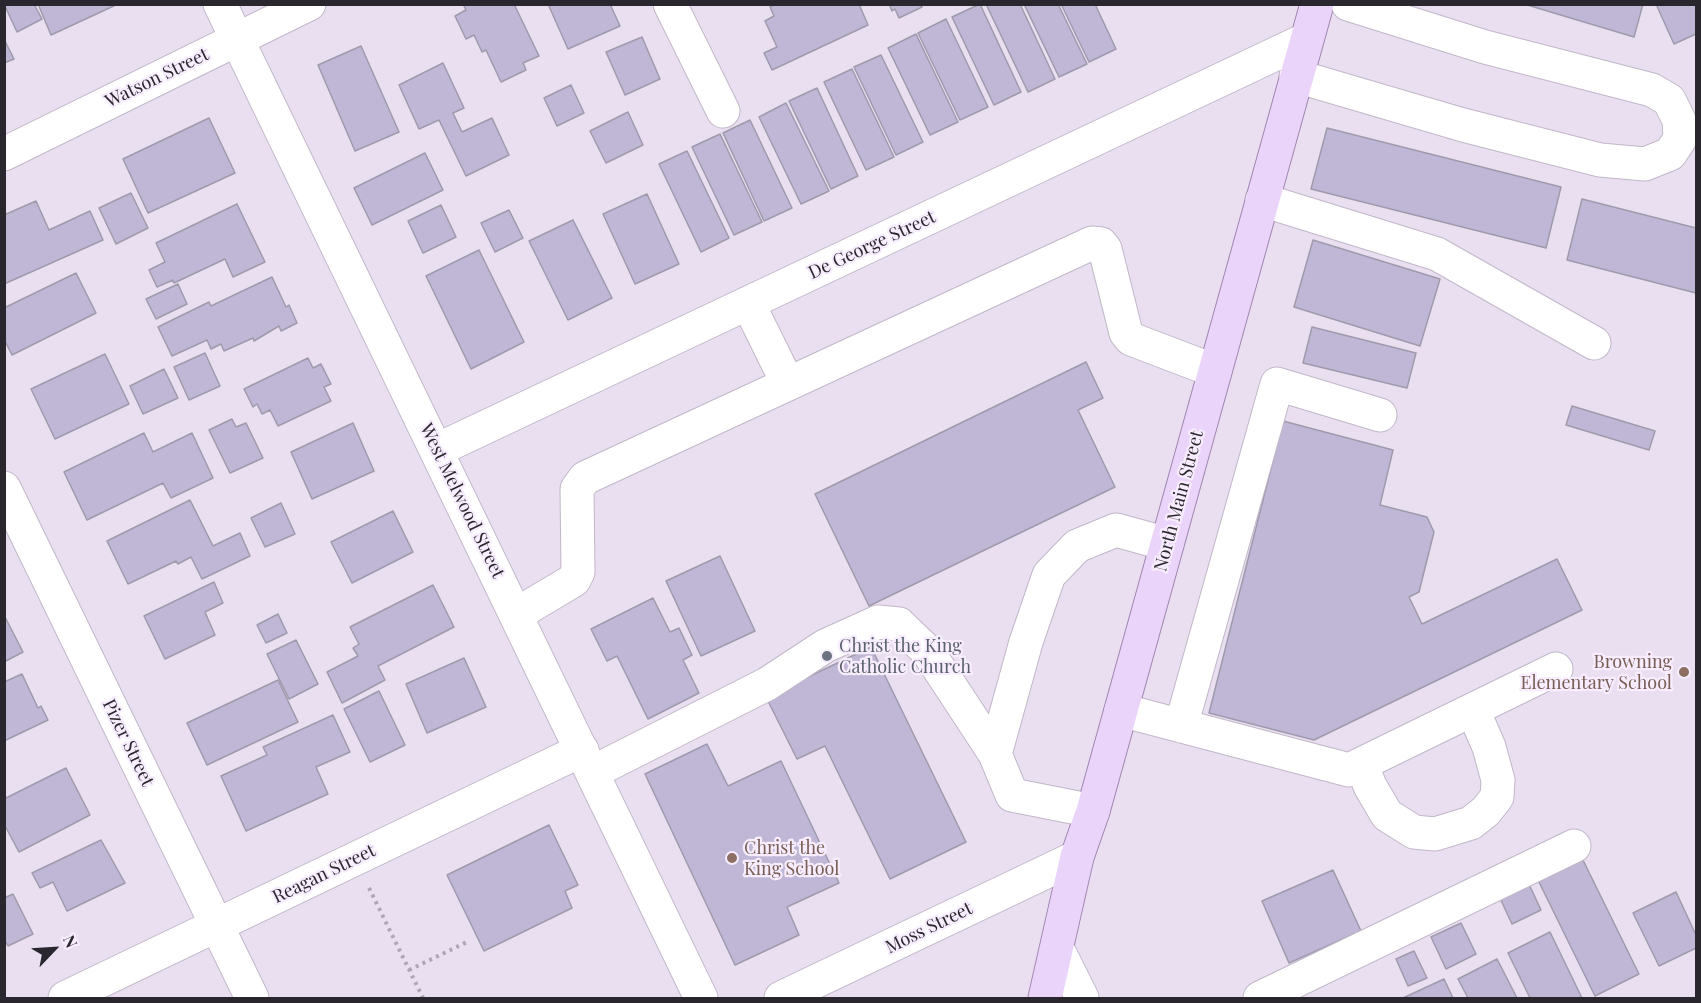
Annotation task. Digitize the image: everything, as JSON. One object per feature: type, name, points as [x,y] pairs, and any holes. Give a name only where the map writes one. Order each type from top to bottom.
[{"type":"main road","name":"North Main Street","points":[[1045,999],[1058,950],[1077,857],[1093,811],[1317,4]]},
{"type":"street","name":"West Melwood Street","points":[[220,4],[517,614],[701,999]]},
{"type":"street","name":"Watson Street","points":[[4,154],[309,4]]},
{"type":"street","points":[[670,4],[723,111]]},
{"type":"street","points":[[1296,76],[1463,125],[1600,160],[1645,164],[1670,154],[1680,138],[1679,120],[1669,100],[1652,90],[1485,47],[1348,4]]},
{"type":"street","name":"De George Street","points":[[437,450],[1307,39]]},
{"type":"street","points":[[1262,200],[1437,254],[1594,343]]},
{"type":"street","points":[[517,614],[569,584],[578,572],[577,489],[580,482],[1096,242],[1105,249],[1126,333],[1138,343],[1215,371]]},
{"type":"street","points":[[748,303],[788,384]]},
{"type":"street","points":[[1181,726],[1277,384],[1380,415]]},
{"type":"street","name":"Pizer Street","points":[[4,488],[252,999]]},
{"type":"street","points":[[995,754],[1026,642],[1049,575],[1077,546],[1116,530],[1167,544]]},
{"type":"street","name":"Reagan Street","points":[[65,999],[217,927],[587,761],[767,684],[825,646],[878,622],[899,624],[928,651],[995,754],[1012,795],[1093,811]]},
{"type":"street","points":[[1121,710],[1349,770],[1556,669]]},
{"type":"street","points":[[1362,765],[1370,786],[1387,816],[1414,832],[1435,834],[1471,823],[1486,811],[1497,797],[1498,780],[1489,747],[1473,710]]},
{"type":"street","points":[[1260,999],[1574,846]]},
{"type":"street","name":"Moss Street","points":[[781,999],[1077,857]]},
{"type":"street","points":[[1058,950],[1082,999]]},
{"type":"path","points":[[369,887],[423,999]]},
{"type":"path","points":[[409,970],[467,942]]},
{"type":"building","points":[[4,4],[34,4],[42,19],[17,32]]},
{"type":"building","points":[[38,4],[118,4],[51,35]]},
{"type":"building","points":[[463,4],[514,4],[539,56],[523,63],[526,70],[501,82],[486,50],[482,52],[474,35],[466,39],[455,16],[466,10]]},
{"type":"building","points":[[548,4],[610,4],[620,26],[568,49]]},
{"type":"building","points":[[776,4],[859,4],[868,25],[772,70],[764,53],[777,47],[765,21],[774,16],[770,7]]},
{"type":"building","points":[[889,4],[920,4],[922,7],[899,18],[895,9],[892,11]]},
{"type":"building","points":[[980,4],[1021,92],[994,105],[952,17]]},
{"type":"building","points":[[986,4],[1020,4],[1055,79],[1028,92]]},
{"type":"building","points":[[1024,4],[1058,4],[1087,64],[1059,77]]},
{"type":"building","points":[[1061,4],[1095,4],[1116,49],[1089,62]]},
{"type":"building","points":[[1524,4],[1643,4],[1634,37]]},
{"type":"building","points":[[1656,4],[1696,4],[1696,34],[1674,44]]},
{"type":"building","points":[[946,19],[988,107],[960,120],[918,33]]},
{"type":"building","points":[[916,34],[958,122],[930,135],[888,48]]},
{"type":"building","points":[[642,37],[660,79],[625,95],[606,52]]},
{"type":"building","points":[[4,39],[14,59],[4,63]]},
{"type":"building","points":[[361,46],[399,132],[355,151],[318,65]]},
{"type":"building","points":[[881,55],[923,142],[896,155],[854,67]]},
{"type":"building","points":[[443,63],[464,108],[453,113],[462,132],[492,118],[509,155],[466,176],[439,120],[419,129],[399,85]]},
{"type":"building","points":[[852,69],[894,157],[866,170],[824,82]]},
{"type":"building","points":[[571,85],[584,113],[557,126],[544,98]]},
{"type":"building","points":[[817,88],[858,176],[831,189],[789,101]]},
{"type":"building","points":[[786,103],[829,191],[801,204],[759,117]]},
{"type":"building","points":[[628,112],[643,145],[606,163],[590,131]]},
{"type":"building","points":[[209,118],[235,173],[148,213],[123,159]]},
{"type":"building","points":[[750,120],[792,208],[764,221],[723,133]]},
{"type":"building","points":[[1327,128],[1561,187],[1546,248],[1311,189]]},
{"type":"building","points":[[720,134],[762,222],[734,235],[692,147]]},
{"type":"building","points":[[687,151],[729,238],[701,252],[659,164]]},
{"type":"building","points":[[425,153],[443,190],[372,225],[354,188]]},
{"type":"building","points":[[131,193],[148,228],[116,244],[99,208]]},
{"type":"building","points":[[647,194],[679,264],[635,284],[603,214]]},
{"type":"building","points":[[1582,199],[1696,228],[1696,293],[1567,260]]},
{"type":"building","points":[[36,201],[49,230],[90,211],[103,240],[4,284],[4,215]]},
{"type":"building","points":[[237,204],[265,262],[233,277],[225,259],[174,283],[173,280],[157,287],[149,270],[165,262],[156,243]]},
{"type":"building","points":[[441,205],[456,237],[423,253],[408,221]]},
{"type":"building","points":[[509,210],[523,238],[495,252],[481,223]]},
{"type":"building","points":[[573,220],[612,298],[568,320],[529,241]]},
{"type":"building","points":[[1313,240],[1440,279],[1420,346],[1294,307]]},
{"type":"building","points":[[479,250],[524,342],[471,369],[426,276]]},
{"type":"building","points":[[76,273],[96,313],[12,355],[4,339],[4,308]]},
{"type":"building","points":[[272,277],[286,307],[289,305],[297,323],[281,331],[279,326],[254,341],[253,338],[224,351],[221,344],[211,349],[207,340],[172,356],[158,327],[209,302],[211,306]]},
{"type":"building","points":[[178,284],[187,304],[156,319],[146,299]]},
{"type":"building","points":[[1312,327],[1416,353],[1407,388],[1303,363]]},
{"type":"building","points":[[205,353],[220,386],[189,400],[174,367]]},
{"type":"building","points":[[105,354],[129,404],[55,439],[31,389]]},
{"type":"building","points":[[308,358],[313,368],[321,364],[331,384],[324,387],[331,401],[278,426],[270,410],[262,414],[257,404],[253,407],[244,389]]},
{"type":"building","points":[[1086,362],[1103,398],[1078,410],[1115,487],[869,606],[815,494]]},
{"type":"building","points":[[164,369],[178,398],[143,414],[130,386]]},
{"type":"building","points":[[1572,406],[1655,431],[1649,450],[1566,425]]},
{"type":"building","points":[[232,419],[236,427],[246,423],[263,458],[230,473],[209,430]]},
{"type":"building","points":[[1283,421],[1393,450],[1380,505],[1427,517],[1434,532],[1419,592],[1409,597],[1422,624],[1557,559],[1582,610],[1314,740],[1209,713]]},
{"type":"building","points":[[353,423],[374,471],[312,499],[291,452]]},
{"type":"building","points":[[144,433],[153,452],[192,433],[213,478],[171,498],[163,483],[87,520],[64,472]]},
{"type":"building","points":[[190,500],[213,546],[240,533],[250,556],[202,579],[191,557],[178,564],[176,561],[128,584],[107,541]]},
{"type":"building","points":[[281,503],[295,534],[265,547],[251,518]]},
{"type":"building","points":[[393,511],[413,552],[352,583],[331,542]]},
{"type":"building","points":[[720,556],[755,631],[701,656],[666,581]]},
{"type":"building","points":[[214,582],[223,603],[205,612],[215,635],[165,659],[144,616]]},
{"type":"building","points":[[433,585],[454,627],[378,666],[385,680],[342,703],[327,672],[358,656],[353,648],[359,644],[350,627]]},
{"type":"building","points":[[653,598],[670,632],[679,628],[692,655],[683,660],[699,693],[648,719],[617,656],[607,661],[591,629]]},
{"type":"building","points":[[278,614],[287,633],[266,643],[257,625]]},
{"type":"building","points":[[4,615],[23,652],[4,662]]},
{"type":"building","points":[[296,640],[318,684],[289,699],[267,654]]},
{"type":"building","points":[[871,647],[966,842],[890,879],[825,746],[797,759],[766,697]]},
{"type":"building","points":[[464,658],[486,707],[427,733],[406,684]]},
{"type":"building","points":[[22,674],[38,708],[41,706],[48,720],[4,741],[4,682]]},
{"type":"building","points":[[278,680],[298,722],[207,765],[187,723]]},
{"type":"building","points":[[379,691],[405,745],[370,762],[344,709]]},
{"type":"building","points":[[333,715],[350,752],[316,767],[328,794],[246,831],[221,776],[267,755],[263,747]]},
{"type":"building","points":[[707,744],[728,786],[781,761],[839,883],[787,907],[799,935],[735,965],[645,774]]},
{"type":"building","points":[[66,768],[90,815],[19,852],[4,824],[4,799]]},
{"type":"building","points":[[549,825],[578,885],[565,891],[572,908],[484,951],[447,875]]},
{"type":"building","points":[[101,840],[125,883],[67,911],[53,882],[40,888],[32,873]]},
{"type":"building","points":[[1580,854],[1639,974],[1595,996],[1536,876]]},
{"type":"building","points":[[1333,870],[1361,931],[1289,963],[1262,901]]},
{"type":"building","points":[[1528,882],[1541,910],[1512,924],[1499,896]]},
{"type":"building","points":[[1676,892],[1696,935],[1696,948],[1659,966],[1633,913]]},
{"type":"building","points":[[13,894],[33,934],[8,946],[4,939],[4,898]]},
{"type":"building","points":[[1461,923],[1476,954],[1446,969],[1431,937]]},
{"type":"building","points":[[1550,932],[1582,998],[1530,998],[1508,953]]},
{"type":"building","points":[[1414,951],[1427,978],[1408,986],[1396,959]]},
{"type":"building","points":[[1497,959],[1517,998],[1468,998],[1458,979]]},
{"type":"building","points":[[1444,979],[1453,998],[1403,998]]},
{"type":"place","name":"Christ the King Catholic Church","points":[[827,656]]},
{"type":"place","name":"Browning Elementary School","points":[[1684,672]]},
{"type":"place","name":"Christ the King School","points":[[732,858]]}]
